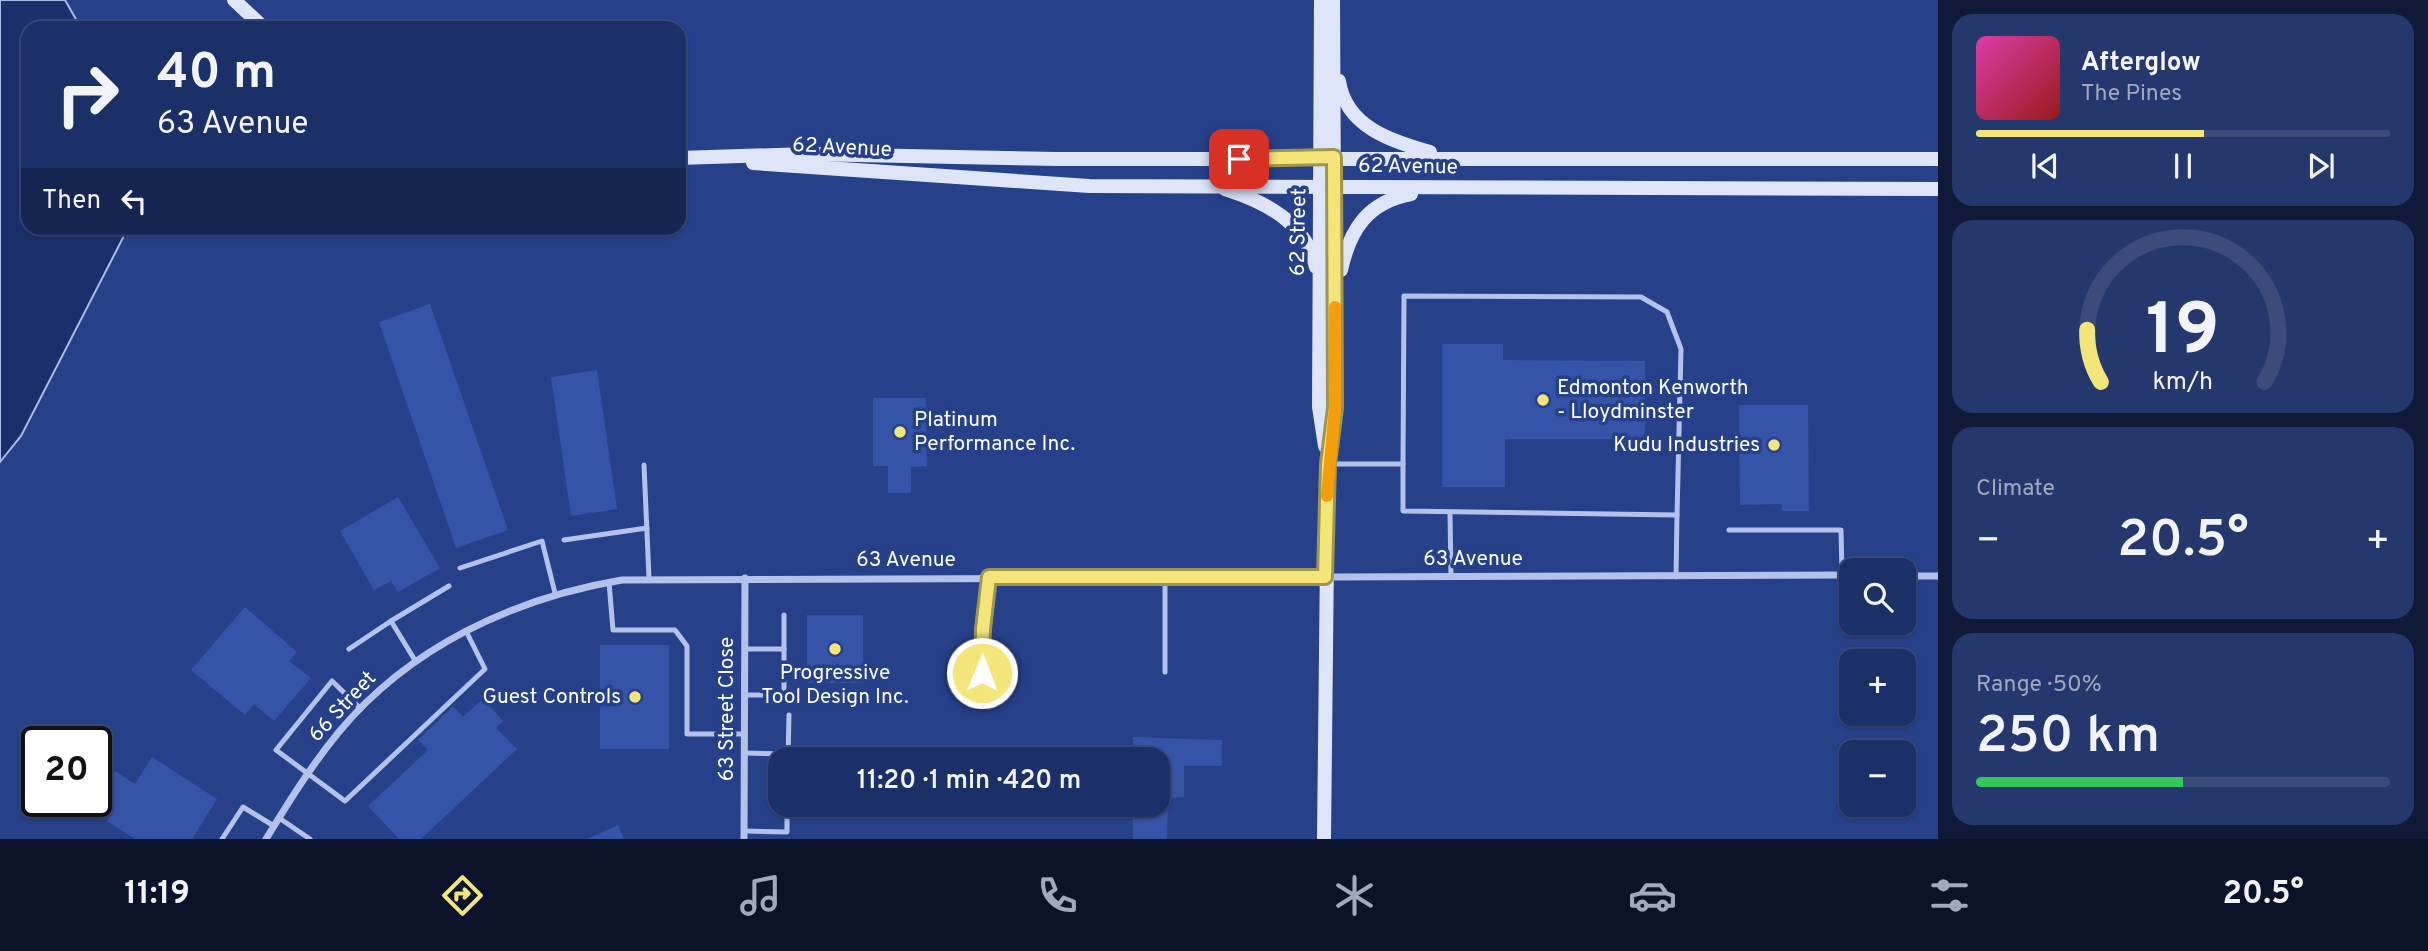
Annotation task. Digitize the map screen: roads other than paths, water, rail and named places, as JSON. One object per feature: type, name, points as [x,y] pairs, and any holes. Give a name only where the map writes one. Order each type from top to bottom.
[{"type":"main road","points":[[234,0],[256,21]]},
{"type":"main road","name":"62 Street","points":[[1321,0],[1328,157]]},
{"type":"main road","name":"62 Street","points":[[1324,839],[1325,577],[1328,464],[1335,408],[1335,302],[1328,186],[1333,0]]},
{"type":"main road","points":[[1333,41],[1341,92],[1349,109],[1369,129],[1390,140],[1448,157]]},
{"type":"main road","name":"62 Avenue","points":[[710,159],[807,154],[1058,159],[1938,159]]},
{"type":"main road","name":"62 Avenue","points":[[686,158],[1058,185],[1938,189]]},
{"type":"main road","points":[[1210,185],[1254,200],[1289,221],[1308,243],[1320,284]]},
{"type":"main road","name":"62 Street","points":[[1328,186],[1320,284],[1319,407],[1328,464]]},
{"type":"main road","points":[[1335,302],[1346,248],[1361,220],[1391,198],[1443,188]]},
{"type":"street","name":"63 Avenue","points":[[469,629],[510,609],[555,593],[609,582],[649,578],[1839,575]]},
{"type":"street","points":[[1916,576],[1938,576]]},
{"type":"street","name":"63 Street Close","points":[[744,835],[745,578]]},
{"type":"street","name":"66 Street","points":[[266,839],[338,733],[361,709],[416,662],[469,629]]},
{"type":"lane","points":[[1676,515],[1403,512],[1404,296],[1641,297],[1667,312],[1681,349],[1676,577]]},
{"type":"lane","points":[[1328,464],[1403,464]]},
{"type":"lane","points":[[644,465],[649,578]]},
{"type":"lane","points":[[1450,513],[1451,577]]},
{"type":"lane","points":[[564,540],[647,528]]},
{"type":"lane","points":[[1729,530],[1841,530],[1842,558]]},
{"type":"lane","points":[[460,568],[542,541],[555,593]]},
{"type":"lane","points":[[982,673],[983,629],[989,577]]},
{"type":"lane","points":[[1165,577],[1165,672]]},
{"type":"lane","points":[[609,582],[612,630],[676,630],[687,646],[687,734],[745,734]]},
{"type":"lane","points":[[349,649],[449,586]]},
{"type":"lane","points":[[745,695],[784,695],[784,615]]},
{"type":"lane","points":[[391,621],[416,662]]},
{"type":"lane","points":[[361,709],[332,681],[276,750],[345,801],[485,669],[469,629]]},
{"type":"lane","points":[[745,649],[784,649]]},
{"type":"lane","points":[[788,747],[789,715]]},
{"type":"lane","points":[[745,753],[768,755]]},
{"type":"lane","points":[[222,839],[243,807],[274,826]]},
{"type":"lane","points":[[744,835],[787,832],[787,817]]},
{"type":"lane","points":[[279,818],[310,839]]},
{"type":"water","points":[[0,0],[65,0],[77,21],[21,21],[21,235],[124,235],[21,436],[0,462]]},
{"type":"place","name":"Edmonton Kenworth - Lloydminster","points":[[1543,400]]},
{"type":"place","name":"Platinum Performance Inc.","points":[[900,432]]},
{"type":"place","name":"Kudu Industries","points":[[1774,445]]},
{"type":"place","name":"Progressive Tool Design Inc.","points":[[835,649]]},
{"type":"place","name":"Guest Controls","points":[[635,697]]}]
